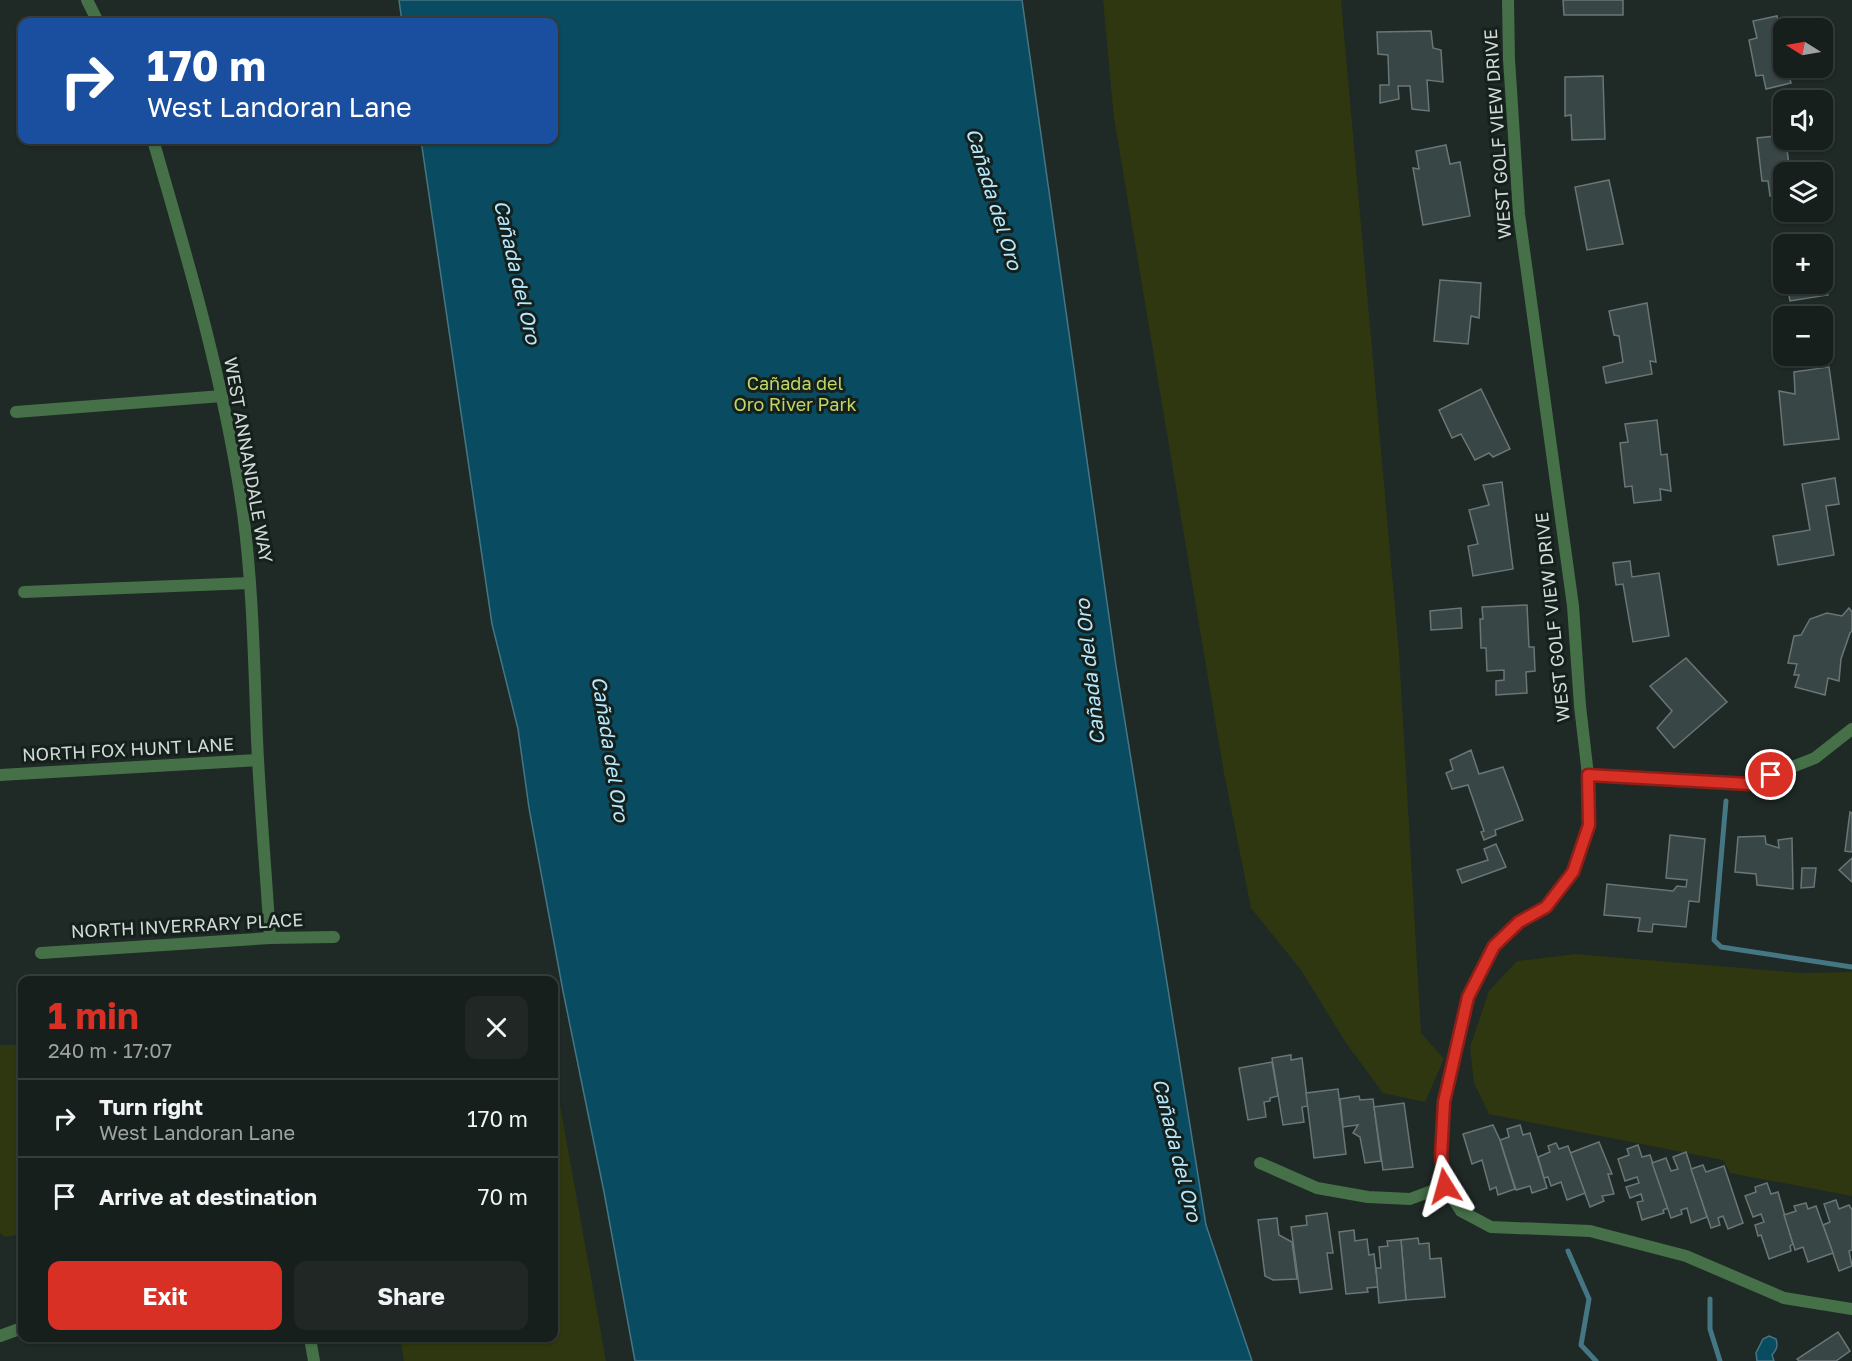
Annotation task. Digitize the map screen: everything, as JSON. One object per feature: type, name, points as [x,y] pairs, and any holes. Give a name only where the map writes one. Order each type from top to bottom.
[{"type":"street","points":[[87,0],[96,18]]},
{"type":"street","name":"WEST GOLF VIEW DRIVE","points":[[1445,1186],[1441,1156],[1444,1102],[1468,997],[1494,946],[1519,922],[1546,907],[1573,872],[1589,825],[1588,775],[1580,706],[1574,606],[1519,214],[1509,59],[1508,0]]},
{"type":"street","name":"WEST ANNANDALE WAY","points":[[154,144],[200,300],[222,396],[243,513],[250,583],[258,760],[270,938]]},
{"type":"street","points":[[16,412],[222,396]]},
{"type":"street","points":[[24,592],[250,583]]},
{"type":"street","points":[[1588,775],[1749,784],[1815,758],[1852,729]]},
{"type":"street","name":"NORTH FOX HUNT LANE","points":[[0,775],[258,760]]},
{"type":"street","name":"NORTH INVERRARY PLACE","points":[[41,953],[270,938],[334,937]]},
{"type":"street","points":[[1260,1163],[1317,1188],[1368,1197],[1410,1199],[1445,1186],[1461,1211],[1491,1227],[1590,1232],[1686,1256],[1784,1298],[1852,1310]]},
{"type":"street","points":[[0,1336],[18,1329]]},
{"type":"street","points":[[311,1342],[314,1361]]},
{"type":"green space","points":[[1103,0],[1341,0],[1399,653],[1421,1033],[1444,1059],[1425,1102],[1383,1093],[1346,1043],[1301,970],[1251,908],[1224,773],[1114,118]]},
{"type":"green space","points":[[1576,954],[1801,973],[1852,972],[1852,1196],[1730,1173],[1723,1160],[1489,1114],[1474,1083],[1470,1047],[1489,991],[1517,961]]},
{"type":"green space","points":[[0,1045],[18,1045],[18,1235],[5,1237],[0,1233]]},
{"type":"green space","points":[[558,1094],[606,1361],[404,1361],[401,1342],[558,1342]]},
{"type":"water","name":"Cañada del Oro River Park","points":[[399,0],[1022,0],[1116,666],[1206,1225],[1252,1361],[635,1361],[529,808],[518,729],[492,624],[422,144],[558,144],[558,18],[401,18]]},
{"type":"water","points":[[1769,1336],[1777,1341],[1777,1347],[1772,1355],[1774,1361],[1757,1361],[1756,1353],[1763,1339]]},
{"type":"building","points":[[1563,0],[1623,0],[1623,15],[1564,15]]},
{"type":"building","points":[[1777,16],[1777,18],[1773,18],[1773,78],[1790,78],[1791,83],[1766,89],[1763,75],[1756,76],[1749,40],[1757,38],[1753,21]]},
{"type":"building","points":[[1431,31],[1433,48],[1441,50],[1443,82],[1427,80],[1429,111],[1412,109],[1410,86],[1398,86],[1399,99],[1380,103],[1380,85],[1389,85],[1388,55],[1378,54],[1377,32]]},
{"type":"building","points":[[1603,76],[1605,139],[1572,140],[1571,115],[1565,116],[1565,77]]},
{"type":"building","points":[[1773,136],[1773,150],[1787,150],[1789,162],[1773,162],[1773,196],[1770,196],[1768,181],[1762,181],[1757,138]]},
{"type":"building","points":[[1446,145],[1450,164],[1460,162],[1470,216],[1423,225],[1413,168],[1419,169],[1416,151]]},
{"type":"building","points":[[1609,180],[1623,244],[1587,250],[1575,187]]},
{"type":"building","points":[[1440,280],[1481,283],[1479,318],[1471,316],[1468,344],[1434,341]]},
{"type":"building","points":[[1789,294],[1828,295],[1790,301]]},
{"type":"building","points":[[1647,303],[1656,362],[1650,361],[1652,374],[1606,383],[1603,367],[1623,362],[1619,336],[1614,335],[1609,311]]},
{"type":"building","points":[[1829,367],[1839,439],[1784,445],[1779,391],[1795,394],[1794,372]]},
{"type":"building","points":[[1481,389],[1510,449],[1493,457],[1489,453],[1475,460],[1461,434],[1452,438],[1439,410]]},
{"type":"building","points":[[1657,420],[1661,455],[1667,454],[1671,491],[1660,489],[1661,500],[1634,503],[1632,486],[1625,487],[1620,443],[1628,442],[1625,424]]},
{"type":"building","points":[[1835,478],[1839,504],[1826,506],[1834,555],[1778,565],[1773,536],[1810,530],[1802,484]]},
{"type":"building","points":[[1502,482],[1513,569],[1473,576],[1468,546],[1478,544],[1469,510],[1489,505],[1483,485]]},
{"type":"building","points":[[1630,561],[1632,577],[1659,573],[1669,636],[1633,642],[1623,584],[1616,585],[1613,563]]},
{"type":"building","points":[[1527,605],[1529,647],[1534,647],[1535,671],[1526,672],[1527,693],[1496,695],[1496,681],[1504,680],[1504,670],[1487,671],[1486,648],[1481,648],[1482,607]]},
{"type":"building","points":[[1461,608],[1462,628],[1431,630],[1430,611]]},
{"type":"building","points":[[1849,608],[1852,612],[1852,631],[1841,659],[1839,681],[1828,678],[1825,695],[1795,687],[1799,675],[1794,675],[1797,664],[1788,663],[1794,636],[1801,635],[1810,619],[1827,613],[1842,616]]},
{"type":"building","points":[[1686,658],[1727,702],[1674,748],[1657,728],[1672,711],[1650,686]]},
{"type":"building","points":[[1471,750],[1479,774],[1503,767],[1523,820],[1495,830],[1496,835],[1484,840],[1481,832],[1484,831],[1468,785],[1452,789],[1446,773],[1453,770],[1450,760]]},
{"type":"building","points":[[1850,812],[1852,813],[1852,852],[1845,851]]},
{"type":"building","points":[[1670,835],[1705,839],[1699,902],[1689,901],[1686,927],[1653,924],[1652,932],[1638,931],[1640,918],[1604,915],[1607,884],[1673,891],[1677,886],[1686,887],[1687,880],[1666,878]]},
{"type":"building","points":[[1765,836],[1766,844],[1779,848],[1778,840],[1792,838],[1793,889],[1757,885],[1756,874],[1735,872],[1738,837]]},
{"type":"building","points":[[1496,844],[1506,867],[1462,883],[1457,870],[1488,860],[1484,849]]},
{"type":"building","points":[[1852,858],[1852,882],[1839,870]]},
{"type":"building","points":[[1802,868],[1816,868],[1814,887],[1801,888]]},
{"type":"building","points":[[1291,1055],[1291,1060],[1302,1058],[1308,1106],[1302,1107],[1304,1122],[1283,1125],[1272,1058]]},
{"type":"building","points":[[1272,1062],[1278,1096],[1264,1102],[1266,1117],[1248,1120],[1239,1068]]},
{"type":"building","points":[[1338,1089],[1346,1154],[1314,1158],[1306,1093]]},
{"type":"building","points":[[1359,1096],[1360,1100],[1373,1099],[1381,1161],[1365,1163],[1360,1137],[1353,1133],[1358,1125],[1343,1127],[1340,1099]]},
{"type":"building","points":[[1404,1103],[1413,1167],[1383,1170],[1374,1107]]},
{"type":"building","points":[[1493,1125],[1515,1189],[1498,1195],[1496,1187],[1490,1190],[1482,1160],[1472,1164],[1463,1134]]},
{"type":"building","points":[[1520,1125],[1523,1135],[1530,1133],[1547,1188],[1532,1193],[1530,1186],[1516,1190],[1500,1140],[1509,1137],[1507,1129]]},
{"type":"building","points":[[1599,1142],[1612,1174],[1608,1174],[1614,1194],[1602,1196],[1604,1201],[1590,1207],[1570,1153]]},
{"type":"building","points":[[1556,1143],[1559,1149],[1568,1146],[1585,1193],[1567,1200],[1561,1182],[1551,1186],[1548,1177],[1544,1178],[1538,1157],[1550,1152],[1548,1146]]},
{"type":"building","points":[[1638,1145],[1642,1157],[1650,1155],[1668,1208],[1663,1210],[1664,1213],[1642,1220],[1637,1202],[1643,1201],[1641,1194],[1630,1198],[1626,1187],[1639,1183],[1637,1177],[1625,1181],[1618,1159],[1629,1155],[1627,1149]]},
{"type":"building","points":[[1686,1152],[1707,1217],[1691,1223],[1687,1208],[1681,1210],[1682,1214],[1671,1218],[1652,1163],[1666,1158],[1671,1171],[1678,1169],[1673,1157]]},
{"type":"building","points":[[1703,1165],[1706,1172],[1724,1166],[1743,1223],[1728,1229],[1723,1216],[1718,1218],[1720,1225],[1711,1228],[1691,1169]]},
{"type":"building","points":[[1767,1183],[1771,1194],[1778,1192],[1793,1244],[1790,1246],[1791,1251],[1769,1259],[1755,1225],[1764,1222],[1761,1214],[1753,1217],[1745,1196],[1756,1192],[1755,1187]]},
{"type":"building","points":[[1836,1200],[1839,1209],[1849,1205],[1852,1210],[1852,1250],[1849,1251],[1852,1266],[1839,1271],[1823,1225],[1830,1222],[1824,1204]]},
{"type":"building","points":[[1806,1203],[1808,1209],[1816,1206],[1833,1253],[1808,1262],[1803,1247],[1795,1250],[1784,1215],[1796,1211],[1794,1206]]},
{"type":"building","points":[[1327,1213],[1333,1253],[1327,1253],[1332,1289],[1300,1293],[1291,1227],[1307,1225],[1306,1216]]},
{"type":"building","points":[[1277,1218],[1279,1235],[1292,1242],[1297,1279],[1273,1280],[1265,1276],[1258,1220]]},
{"type":"building","points":[[1354,1230],[1355,1241],[1367,1239],[1369,1255],[1374,1254],[1378,1287],[1367,1288],[1368,1292],[1346,1294],[1339,1232]]},
{"type":"building","points":[[1418,1238],[1419,1244],[1429,1243],[1430,1259],[1441,1258],[1445,1297],[1406,1300],[1401,1240]]},
{"type":"building","points":[[1401,1240],[1406,1300],[1379,1303],[1376,1268],[1381,1268],[1379,1247],[1388,1246],[1387,1241]]},
{"type":"building","points":[[1838,1332],[1850,1351],[1836,1361],[1799,1361],[1797,1359]]},
{"type":"waterway","points":[[1726,801],[1714,940],[1721,947],[1852,967]]},
{"type":"waterway","points":[[1568,1251],[1589,1299],[1581,1345],[1596,1361]]},
{"type":"waterway","points":[[1710,1299],[1710,1329],[1720,1361]]},
{"type":"route","points":[[1445,1186],[1441,1156],[1444,1102],[1468,997],[1494,946],[1519,922],[1546,907],[1573,872],[1589,825],[1588,775],[1749,784],[1771,775]]},
{"type":"water label","name":"Cañada del Oro","points":[[994,199]]},
{"type":"water label","name":"Cañada del Oro","points":[[517,272]]},
{"type":"water label","name":"Cañada del Oro","points":[[1090,672]]},
{"type":"water label","name":"Cañada del Oro","points":[[610,749]]},
{"type":"water label","name":"Cañada del Oro","points":[[1177,1150]]}]
